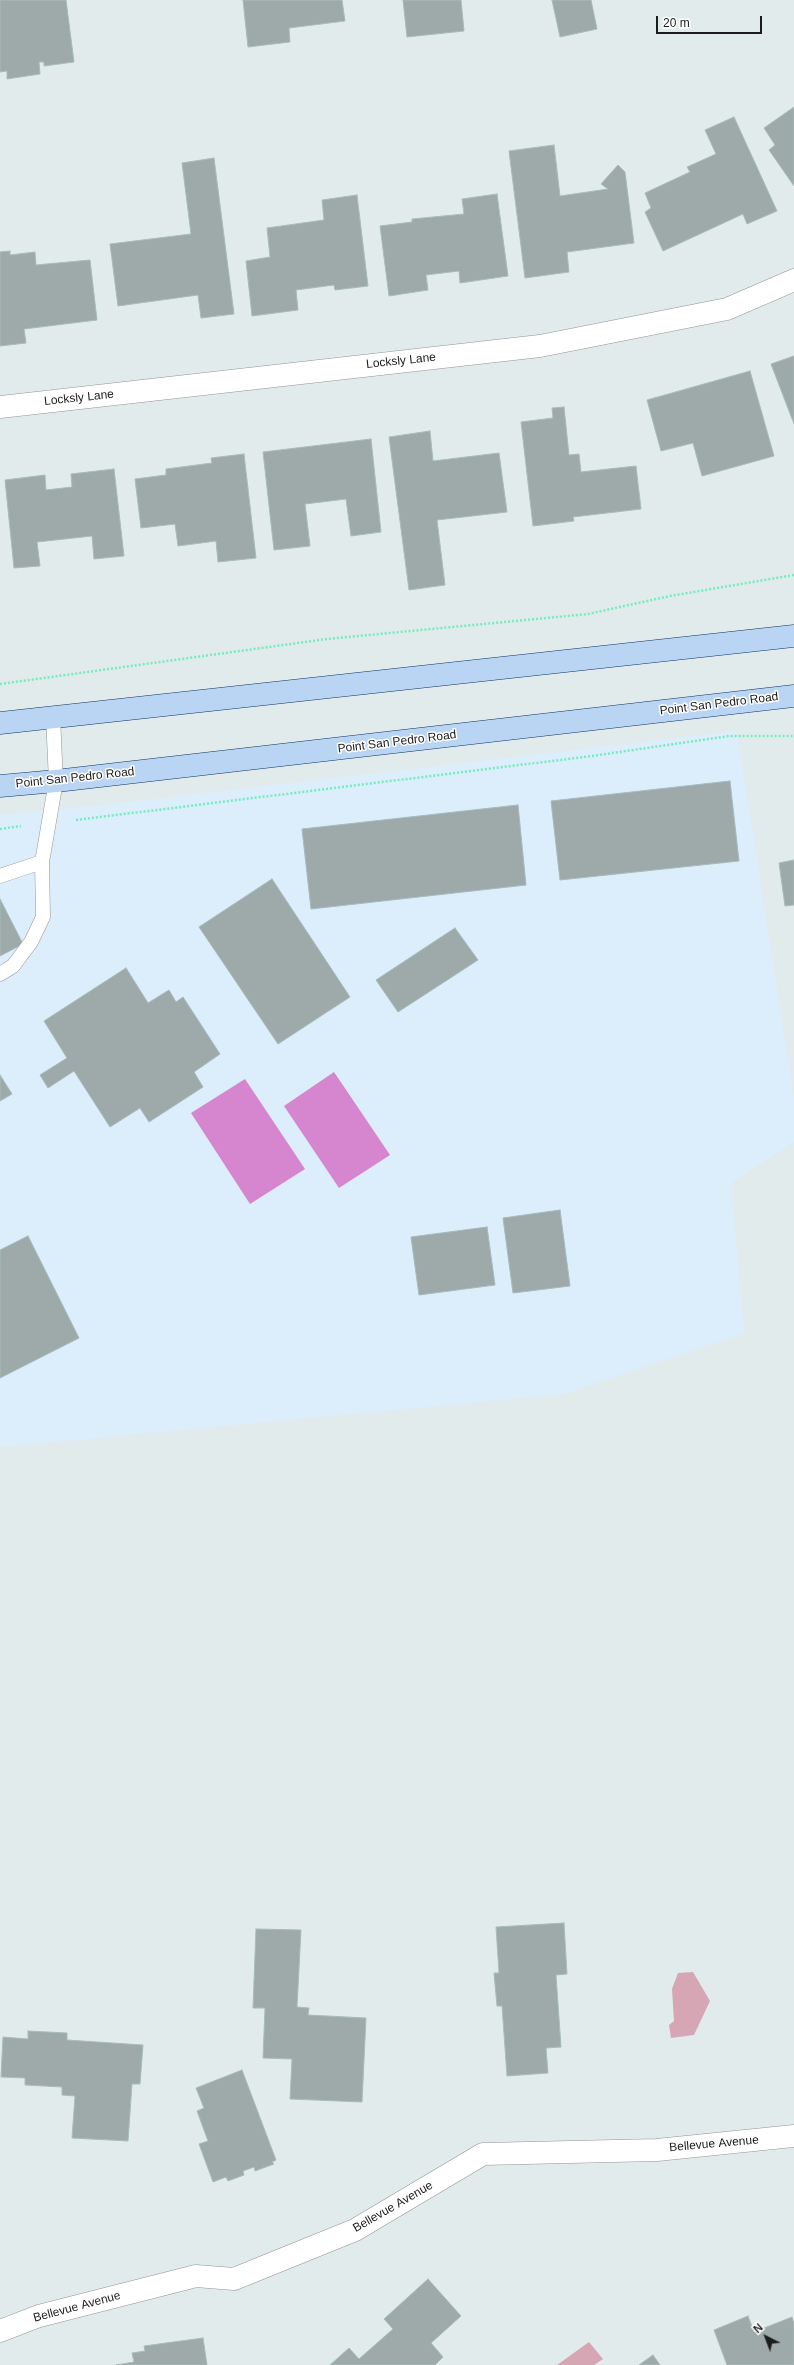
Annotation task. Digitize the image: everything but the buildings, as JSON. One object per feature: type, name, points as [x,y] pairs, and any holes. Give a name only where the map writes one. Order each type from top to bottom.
[{"type":"main road","points":[[0,723],[794,636]]},
{"type":"main road","name":"Point San Pedro Road","points":[[0,786],[56,781],[794,696]]},
{"type":"street","name":"Locksly Lane","points":[[0,407],[540,346],[726,309],[794,280]]},
{"type":"street","name":"Bellevue Avenue","points":[[0,2331],[39,2316],[196,2276],[234,2279],[355,2230],[483,2154],[656,2150],[794,2136]]},
{"type":"lane","points":[[0,974],[14,966],[31,942],[43,917],[42,862],[56,781],[54,717]]},
{"type":"lane","points":[[0,876],[42,862]]},
{"type":"path","points":[[0,684],[327,639],[588,614],[670,596],[794,575]]},
{"type":"path","points":[[0,829],[584,757],[729,736],[794,736]]},
{"type":"shaded area","points":[[737,731],[794,1099],[794,1142],[731,1183],[744,1333],[564,1394],[0,1447],[0,815],[103,805]]},
{"type":"shaded area","points":[[334,1072],[390,1155],[339,1188],[284,1106]]},
{"type":"shaded area","points":[[245,1079],[305,1169],[250,1204],[191,1113]]},
{"type":"shaded area","points":[[693,1972],[710,2001],[694,2035],[671,2038],[669,2025],[674,2021],[672,1989],[678,1973]]},
{"type":"shaded area","points":[[589,2342],[603,2359],[594,2365],[557,2365]]}]
